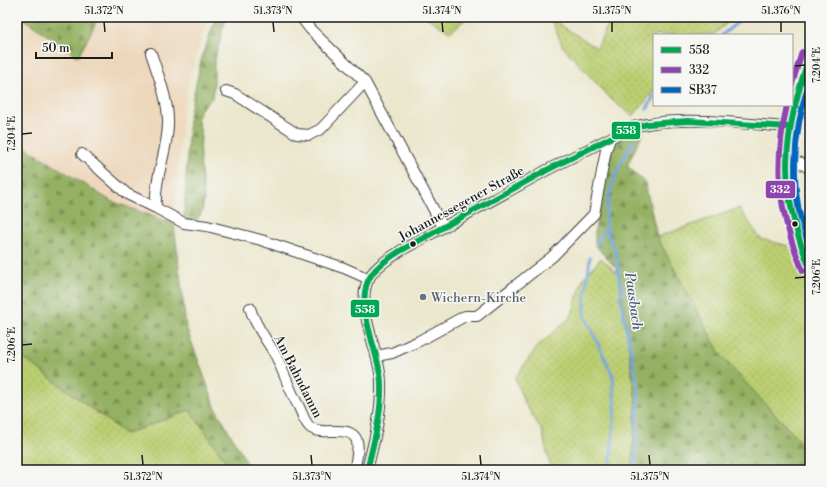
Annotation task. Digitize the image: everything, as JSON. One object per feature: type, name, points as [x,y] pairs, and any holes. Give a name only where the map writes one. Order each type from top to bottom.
[{"type":"main road","points":[[810,54],[796,98],[789,127],[786,160],[789,203],[794,225],[810,268]]},
{"type":"street","points":[[301,17],[310,29],[365,82],[443,227]]},
{"type":"street","points":[[151,53],[165,98],[168,125],[157,177],[156,208]]},
{"type":"street","points":[[226,91],[235,94],[297,134],[309,135],[321,129],[365,82]]},
{"type":"street","name":"Johannessegener Straße","points":[[369,279],[381,265],[400,251],[547,170],[635,127],[667,121],[789,127]]},
{"type":"street","points":[[376,356],[392,353],[419,341],[465,316],[477,316],[553,256],[594,214],[606,150],[610,139]]},
{"type":"street","points":[[82,154],[127,194],[184,224],[207,226],[261,240],[344,268],[369,279],[365,290],[364,306],[381,382],[378,427],[367,470]]},
{"type":"street","points":[[786,160],[801,163],[810,169]]},
{"type":"street","name":"Am Bahndamm","points":[[250,308],[254,319],[277,358],[294,398],[309,426],[317,432],[344,432],[352,434],[356,439],[357,450],[354,470]]},
{"type":"shaded area","points":[[17,17],[21,17],[77,57],[99,17],[208,17],[192,69],[182,116],[174,224],[112,201],[17,141]]},
{"type":"green space","points":[[21,17],[99,17],[78,57]]},
{"type":"green space","points":[[216,17],[226,17],[214,63],[212,98],[200,110],[197,118],[201,133],[200,159],[204,200],[202,212],[195,223],[184,221],[189,116],[201,61]]},
{"type":"green space","points":[[426,17],[468,17],[450,32]]},
{"type":"green space","points":[[611,17],[734,17],[714,34],[653,34],[653,92],[633,116],[613,101],[563,47],[551,19],[597,48]]},
{"type":"green space","points":[[636,128],[643,132],[627,166],[645,182],[657,237],[722,357],[810,452],[810,470],[632,470],[636,402],[620,283],[616,268],[595,245],[595,229],[613,144]]},
{"type":"green space","points":[[17,142],[111,201],[174,224],[186,327],[216,409],[251,470],[232,470],[190,410],[126,434],[17,353]]},
{"type":"green space","points":[[739,208],[761,239],[793,247],[810,283],[810,452],[722,357],[657,237]]},
{"type":"green space","points":[[601,258],[617,273],[620,283],[636,402],[632,470],[551,470],[542,431],[524,402],[515,378],[537,347],[571,317],[583,279]]},
{"type":"green space","points":[[17,353],[126,434],[190,410],[232,470],[17,470]]},
{"type":"waterway","name":"Paasbach","points":[[723,34],[744,17]]},
{"type":"waterway","name":"Paasbach","points":[[647,109],[653,98]]},
{"type":"waterway","name":"Paasbach","points":[[634,141],[618,170],[610,192],[606,214],[606,225],[617,257],[619,279],[622,285],[620,296],[639,391],[635,470]]},
{"type":"waterway","points":[[596,244],[606,227]]},
{"type":"waterway","points":[[590,258],[585,297],[585,316],[613,376],[615,408],[610,470]]},
{"type":"transit line","name":"332","points":[[793,81],[802,52]]},
{"type":"transit line","name":"558","points":[[810,54],[794,111],[789,136],[787,161],[788,186],[792,212],[799,239],[810,268]]},
{"type":"transit line","name":"SB37","points":[[810,80],[799,121],[795,164],[798,206],[810,247]]},
{"type":"transit line","name":"332","points":[[787,106],[780,149],[780,190],[788,229],[803,271]]},
{"type":"transit line","name":"558","points":[[367,470],[379,416],[381,383],[376,356],[368,327],[364,298],[366,285],[372,274],[381,264],[400,251],[547,170],[630,128],[648,124],[688,121],[789,127]]},
{"type":"place","name":"Wichern-Kirche","points":[[423,297]]}]
